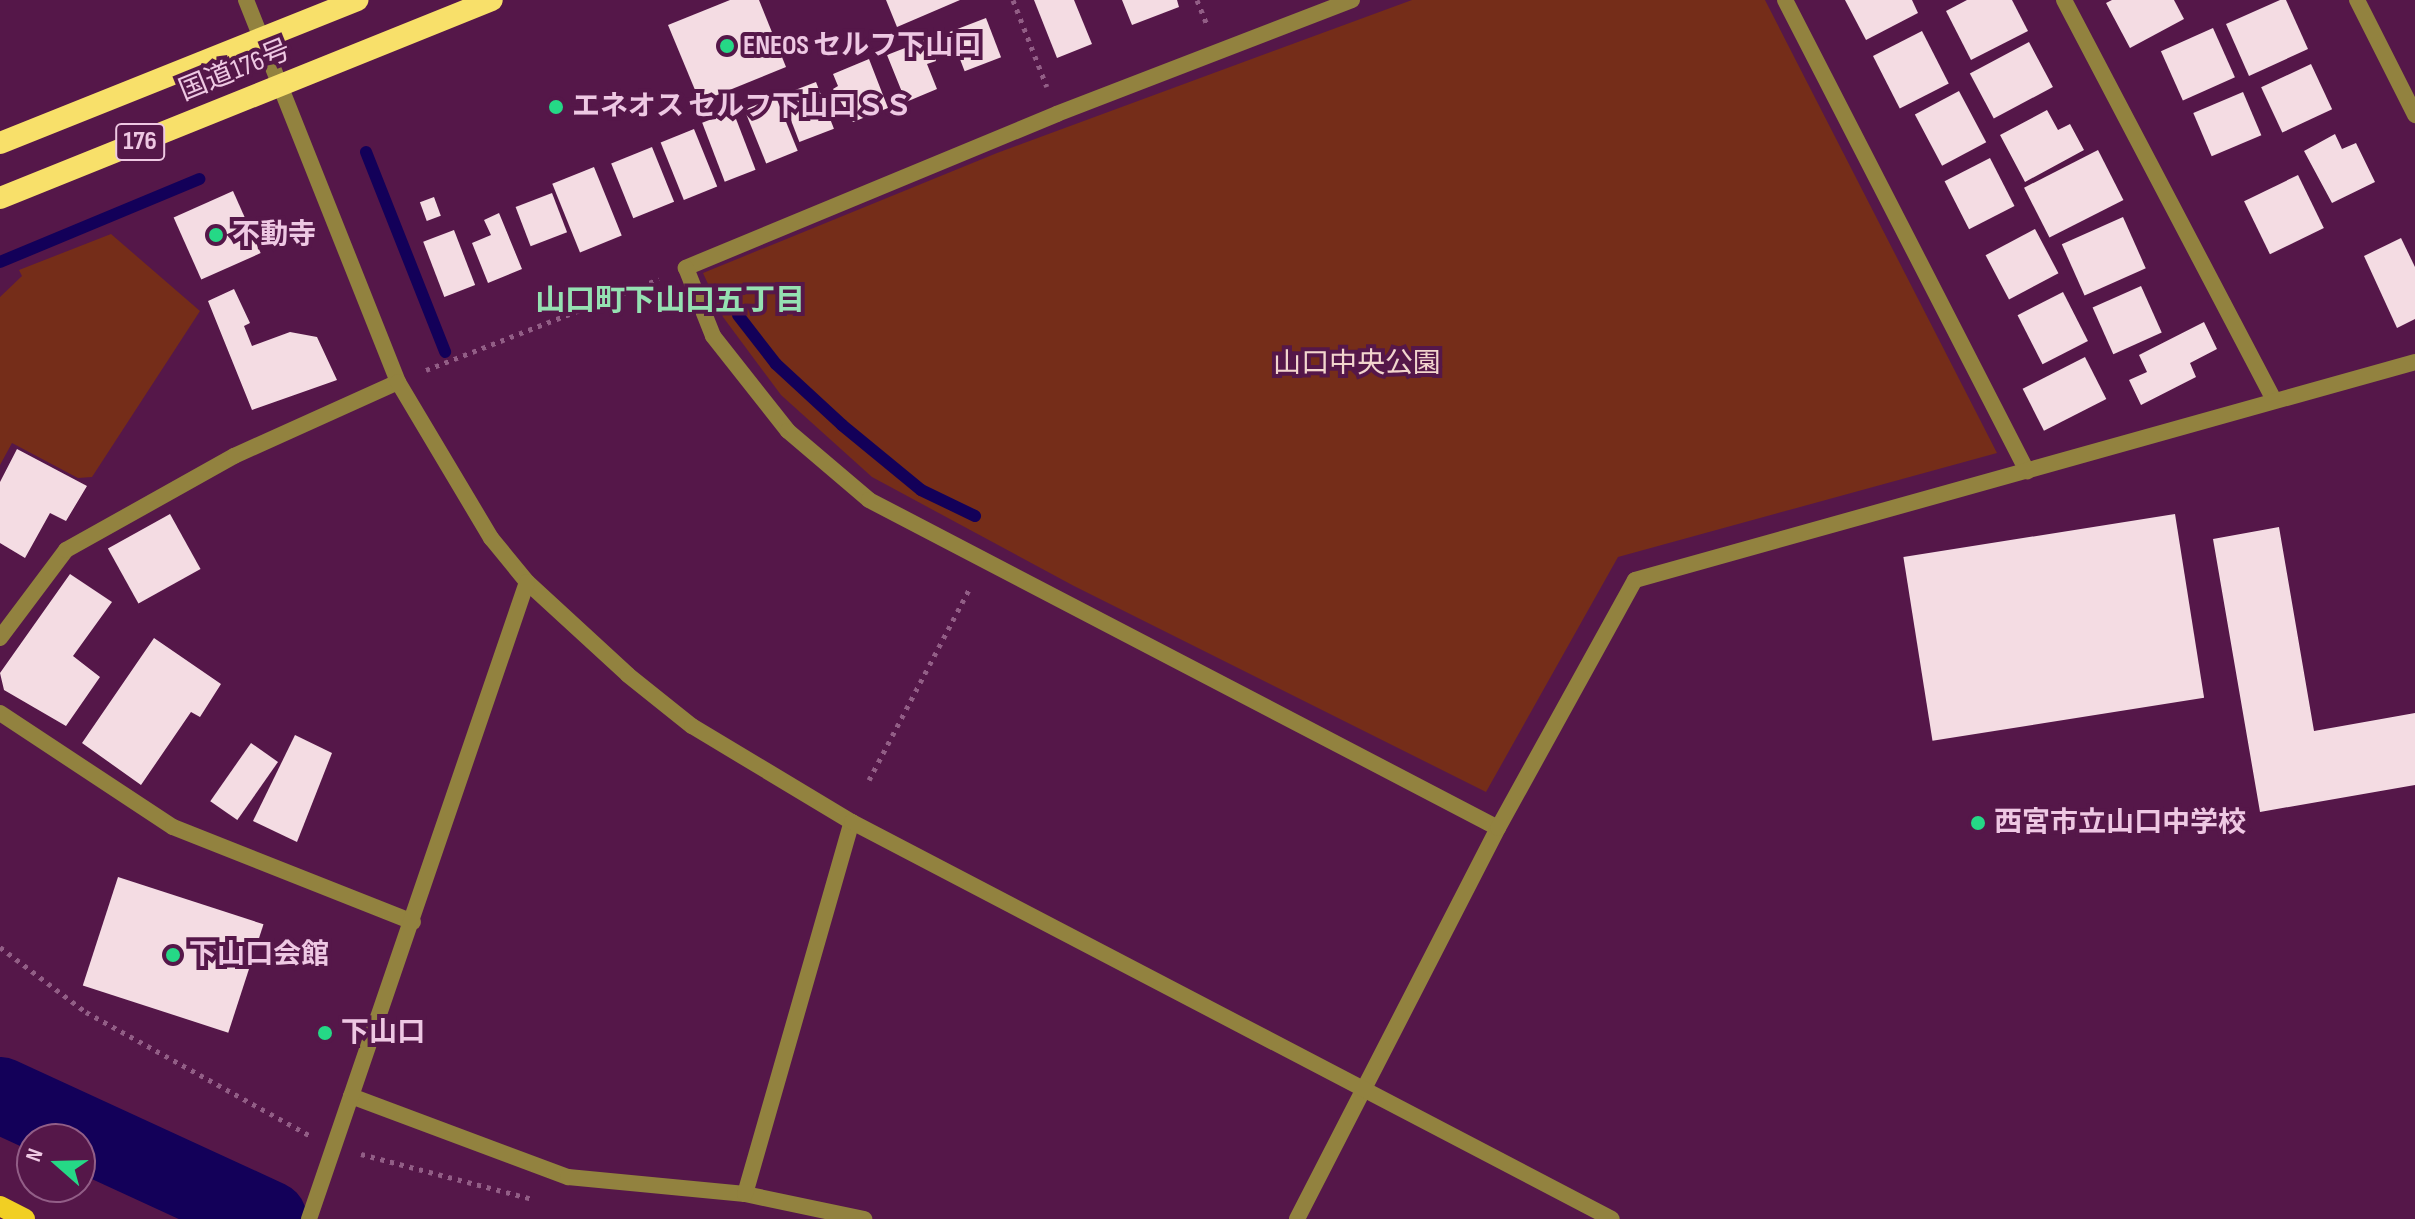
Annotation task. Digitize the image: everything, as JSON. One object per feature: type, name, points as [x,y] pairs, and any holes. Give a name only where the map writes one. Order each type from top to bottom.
[{"type":"highway","name":"国道176号","points":[[0,143],[357,0]]},
{"type":"highway","name":"国道176号","points":[[0,198],[492,0]]},
{"type":"main road","points":[[0,1206],[25,1219]]},
{"type":"street","points":[[246,0],[264,38],[398,382],[491,538],[527,582],[692,726],[852,822],[1612,1219]]},
{"type":"street","points":[[1352,0],[1057,114],[686,268],[713,336],[788,431],[869,500],[1498,828]]},
{"type":"street","points":[[1785,0],[2027,471]]},
{"type":"street","points":[[2064,0],[2274,400]]},
{"type":"street","points":[[2357,0],[2415,115]]},
{"type":"street","points":[[1297,1219],[1498,828],[1635,580],[2415,362]]},
{"type":"street","points":[[0,638],[66,550],[234,456],[398,382]]},
{"type":"street","points":[[309,1219],[527,582]]},
{"type":"street","points":[[0,713],[173,827],[413,922]]},
{"type":"street","points":[[745,1194],[852,822]]},
{"type":"street","points":[[351,1096],[568,1177],[745,1194],[864,1219]]},
{"type":"path","points":[[1013,0],[1057,114]]},
{"type":"path","points":[[398,382],[686,268]]},
{"type":"path","points":[[869,780],[984,562]]},
{"type":"path","points":[[0,947],[86,1012],[314,1137]]},
{"type":"path","points":[[360,1153],[497,1192],[544,1200]]},
{"type":"green space","name":"山口中央公園","points":[[1412,0],[1765,0],[1997,453],[1618,557],[1486,792],[1074,586],[872,477],[781,395],[723,317],[703,273],[997,153]]},
{"type":"green space","points":[[111,234],[200,311],[92,477],[78,478],[12,443],[0,465],[0,297],[22,276],[19,270]]},
{"type":"building","name":"ENEOS セルフ下山口","points":[[730,0],[759,0],[786,67],[700,102],[668,25]]},
{"type":"building","points":[[886,0],[960,0],[897,27]]},
{"type":"building","points":[[1034,0],[1074,0],[1092,44],[1057,58]]},
{"type":"building","points":[[1122,0],[1177,0],[1179,7],[1132,25]]},
{"type":"building","points":[[1845,0],[1912,0],[1918,13],[1866,40]]},
{"type":"building","points":[[1967,0],[2012,0],[2028,31],[1971,60],[1946,11]]},
{"type":"building","points":[[2112,0],[2174,0],[2184,19],[2130,48],[2106,3]]},
{"type":"building","points":[[2286,0],[2308,49],[2249,76],[2226,24]]},
{"type":"building","points":[[986,18],[1001,57],[965,71],[950,32]]},
{"type":"building","points":[[2213,28],[2235,77],[2183,101],[2161,51]]},
{"type":"building","points":[[1922,31],[1949,84],[1900,109],[1873,56]]},
{"type":"building","points":[[928,39],[936,61],[927,64],[937,89],[906,102],[887,55]]},
{"type":"building","points":[[2029,42],[2053,87],[1994,118],[1970,73]]},
{"type":"building","points":[[869,59],[888,108],[853,122],[833,89],[838,86],[833,74]]},
{"type":"building","points":[[2311,64],[2332,109],[2282,133],[2261,87]]},
{"type":"building","points":[[816,82],[834,129],[799,142],[781,95]]},
{"type":"building","points":[[1959,91],[1986,142],[1942,166],[1915,114]]},
{"type":"building","points":[[2243,92],[2261,135],[2212,156],[2193,113]]},
{"type":"building","points":[[776,97],[798,151],[766,164],[744,110]]},
{"type":"building","points":[[2047,110],[2058,130],[2070,124],[2084,150],[2025,182],[2000,135]]},
{"type":"building","points":[[733,111],[756,170],[725,182],[702,123]]},
{"type":"building","points":[[694,129],[717,186],[684,200],[661,142]]},
{"type":"building","points":[[2335,134],[2342,149],[2356,143],[2375,182],[2332,203],[2304,151]]},
{"type":"building","points":[[652,147],[674,202],[633,218],[611,163]]},
{"type":"building","points":[[2098,150],[2123,200],[2049,238],[2024,188]]},
{"type":"building","points":[[1990,158],[2015,206],[1969,229],[1945,181]]},
{"type":"building","points":[[594,167],[622,236],[580,252],[552,184]]},
{"type":"building","points":[[2298,175],[2324,228],[2270,254],[2244,201]]},
{"type":"building","name":"不動寺","points":[[233,191],[261,253],[201,280],[174,217]]},
{"type":"building","points":[[552,193],[567,232],[531,246],[516,207]]},
{"type":"building","points":[[434,197],[441,216],[427,221],[420,202]]},
{"type":"building","points":[[499,213],[522,269],[488,283],[472,243],[491,235],[484,220]]},
{"type":"building","points":[[2123,217],[2146,268],[2085,295],[2062,244]]},
{"type":"building","points":[[2035,229],[2058,273],[2009,299],[1986,255]]},
{"type":"building","points":[[454,230],[475,285],[444,297],[423,242]]},
{"type":"building","points":[[2401,238],[2415,267],[2415,319],[2397,328],[2364,256]]},
{"type":"building","points":[[2141,286],[2162,333],[2113,354],[2093,308]]},
{"type":"building","points":[[234,289],[250,323],[244,326],[252,346],[290,332],[317,337],[337,380],[252,410],[208,301]]},
{"type":"building","points":[[2063,292],[2088,341],[2043,364],[2018,315]]},
{"type":"building","points":[[2204,322],[2217,349],[2190,363],[2196,377],[2141,405],[2129,380],[2147,372],[2139,355]]},
{"type":"building","points":[[2085,357],[2106,399],[2044,431],[2023,389]]},
{"type":"building","points":[[17,449],[87,486],[66,521],[50,513],[25,558],[0,543],[0,482]]},
{"type":"building","points":[[170,514],[201,569],[138,604],[108,548]]},
{"type":"building","points":[[2175,514],[2204,698],[1932,741],[1903,557]]},
{"type":"building","points":[[2279,527],[2314,731],[2415,713],[2415,785],[2260,812],[2213,539]]},
{"type":"building","points":[[70,574],[112,602],[73,656],[100,677],[66,726],[4,690],[0,673]]},
{"type":"building","points":[[154,638],[221,684],[200,717],[191,712],[141,785],[82,743]]},
{"type":"building","points":[[295,735],[332,753],[297,842],[253,821]]},
{"type":"building","points":[[251,743],[278,762],[237,820],[210,801]]},
{"type":"building","name":"下山口会館","points":[[118,877],[264,924],[228,1033],[83,985]]},
{"type":"waterway","points":[[366,152],[445,352]]},
{"type":"waterway","points":[[0,262],[199,179]]},
{"type":"waterway","points":[[738,315],[776,364],[842,425],[921,490],[975,516]]},
{"type":"waterway","points":[[0,1095],[269,1219]]},
{"type":"place","name":"ENEOS セルフ下山口","points":[[727,46]]},
{"type":"place","name":"エネオス セルフ下山口ＳＳ","points":[[556,107]]},
{"type":"place","name":"不動寺","points":[[216,235]]},
{"type":"place","name":"西宮市立山口中学校","points":[[1978,823]]},
{"type":"place","name":"下山口会館","points":[[173,955]]},
{"type":"place","name":"下山口","points":[[325,1033]]},
{"type":"district","name":"山口町下山口五丁目","points":[[670,301]]}]
